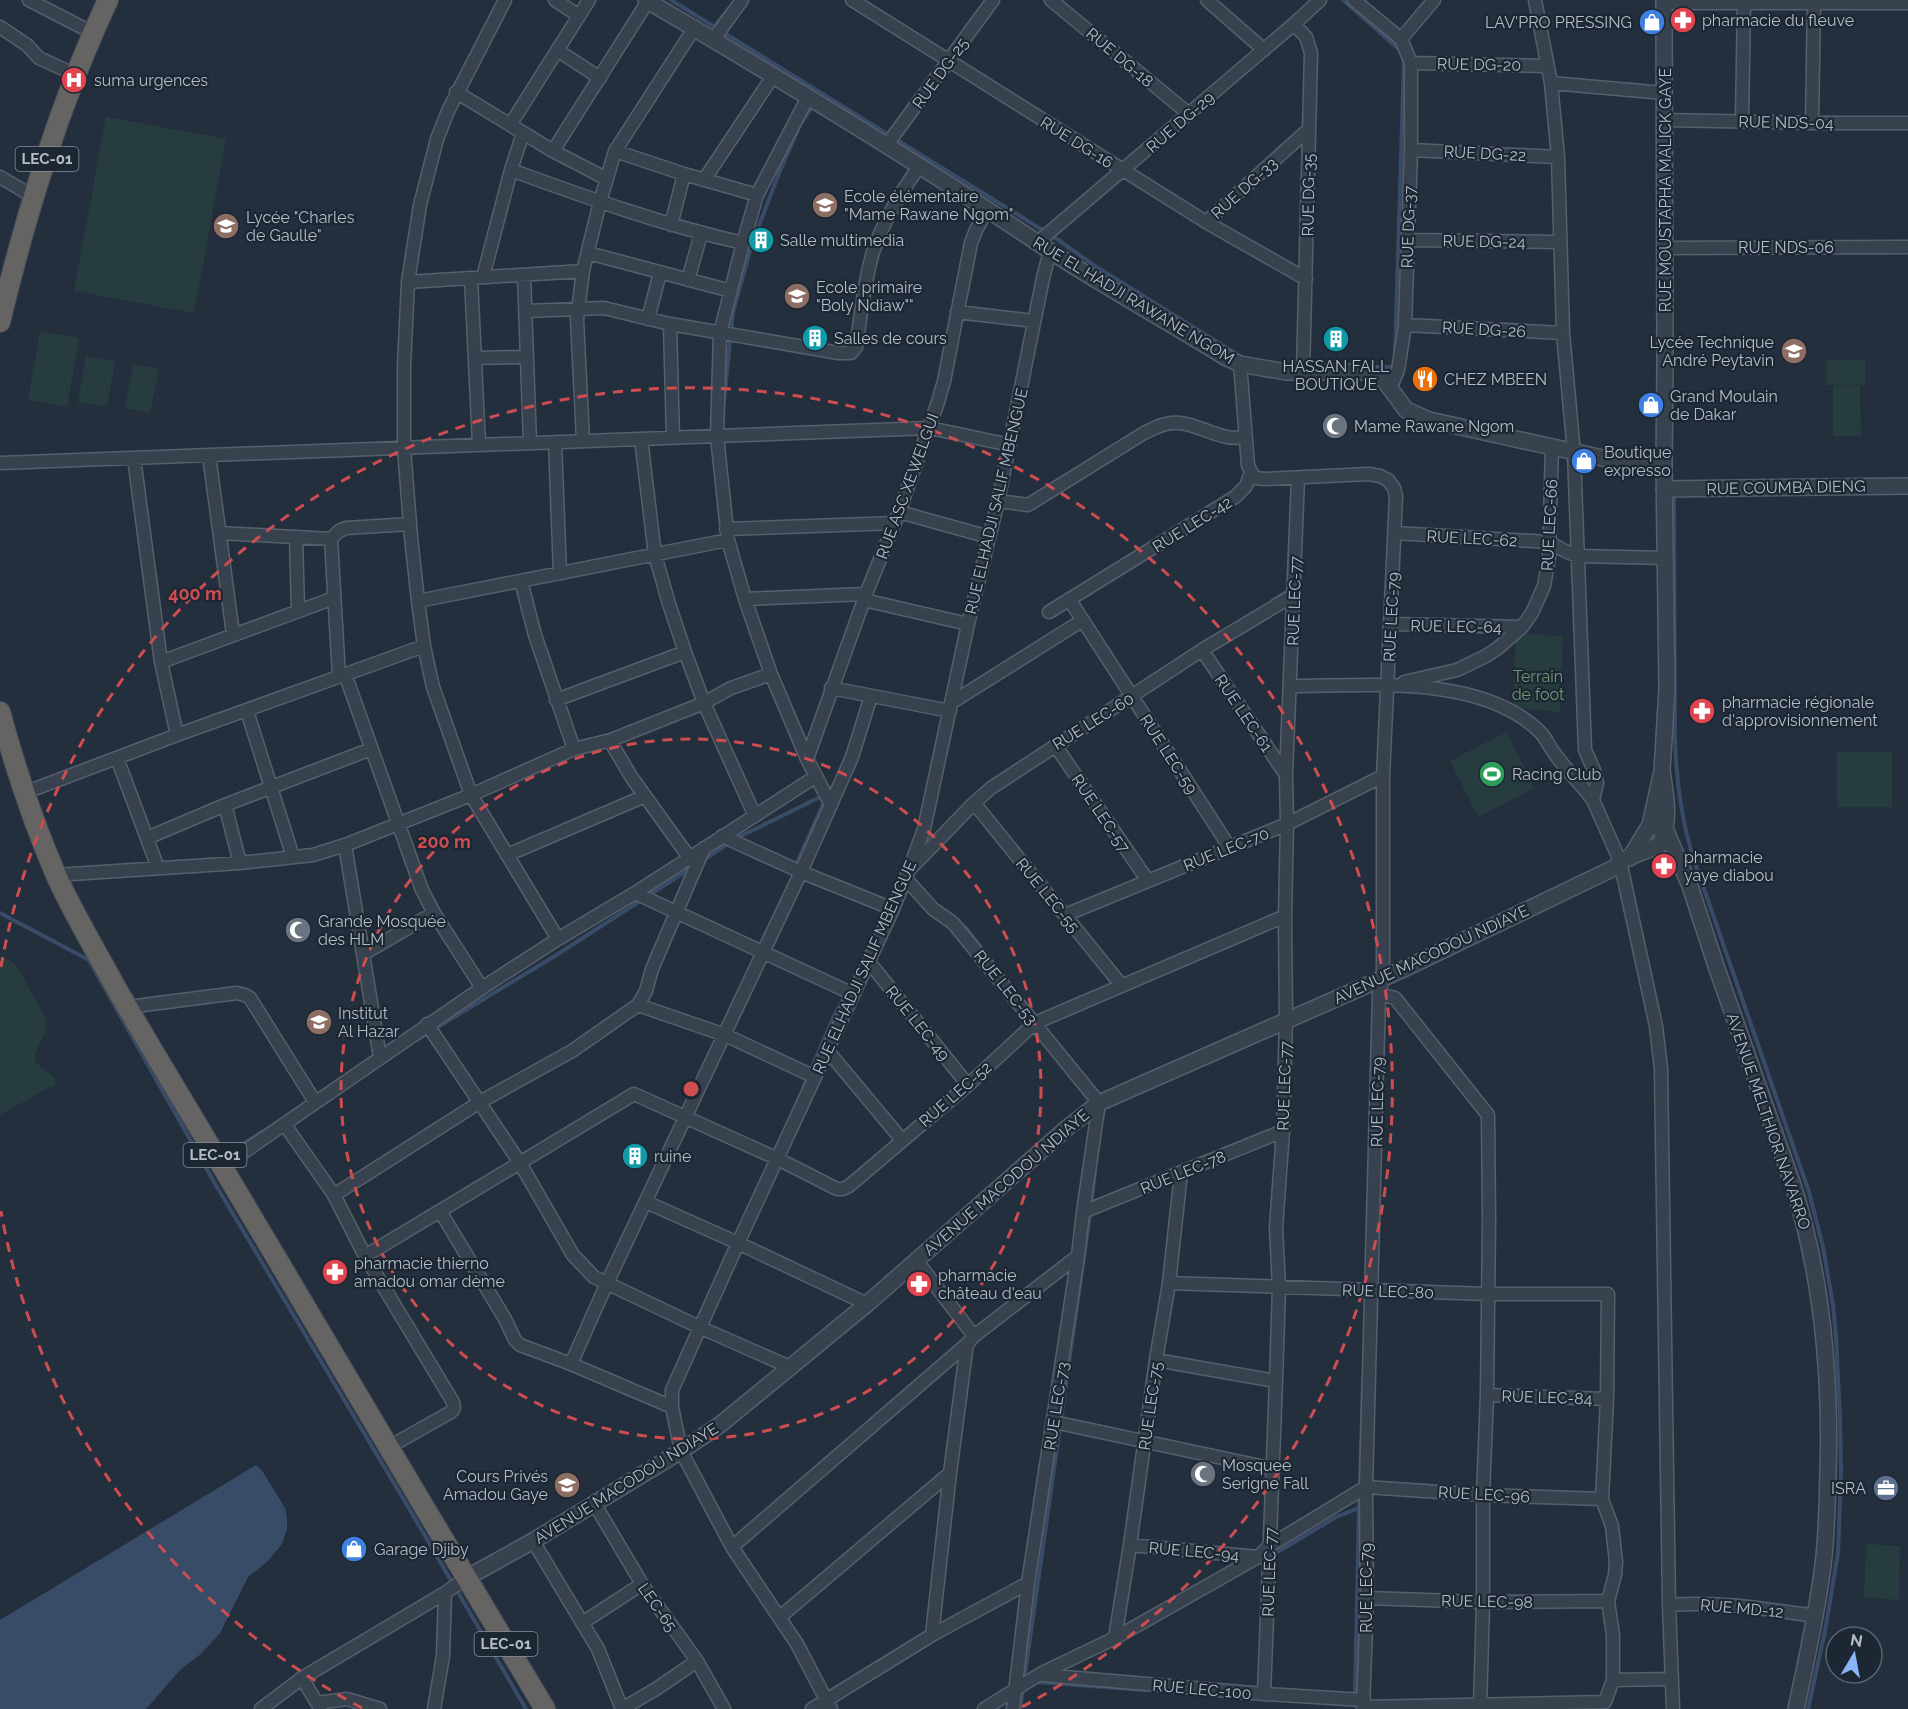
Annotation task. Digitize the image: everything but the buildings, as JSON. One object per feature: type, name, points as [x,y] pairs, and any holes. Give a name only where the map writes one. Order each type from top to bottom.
[{"type":"highway","name":"LEC-01","points":[[0,322],[34,197],[76,75],[108,0]]},
{"type":"highway","name":"LEC-01","points":[[0,712],[24,793],[56,875],[83,929],[545,1709]]},
{"type":"street","points":[[29,0],[93,33]]},
{"type":"street","points":[[505,0],[456,92],[437,139],[423,194],[413,241],[408,282],[404,366],[404,448],[417,601],[435,695],[471,795],[558,939]]},
{"type":"street","points":[[555,0],[579,16]]},
{"type":"street","points":[[510,125],[589,0]]},
{"type":"street","points":[[714,39],[742,0]]},
{"type":"street","name":"RUE DG-25","points":[[886,146],[993,0]]},
{"type":"street","name":"RUE DG-18","points":[[1051,0],[1189,114]]},
{"type":"street","points":[[1207,0],[1264,50]]},
{"type":"street","name":"RUE DG-29","points":[[1044,246],[1123,170],[1320,0]]},
{"type":"street","points":[[1354,0],[1401,39],[1411,63]]},
{"type":"street","points":[[1401,39],[1434,0]]},
{"type":"street","points":[[1535,0],[1551,83],[1558,157],[1563,333],[1574,453],[1585,750],[1597,783],[1593,800]]},
{"type":"street","points":[[553,151],[647,1]]},
{"type":"street","name":"RUE EL HADJI RAWANE NGOM","points":[[647,1],[695,27],[1044,246],[1240,364],[1278,371],[1364,372],[1377,375],[1384,380],[1406,410],[1429,420],[1630,464],[1664,466]]},
{"type":"street","name":"RUE DG-16","points":[[860,2],[949,62],[1206,222],[1306,279]]},
{"type":"street","points":[[1664,2],[1908,3]]},
{"type":"street","name":"RUE MOUSTAPHA MALICK GAYE","points":[[1662,771],[1667,689],[1664,489],[1664,2]]},
{"type":"street","points":[[1742,121],[1744,2]]},
{"type":"street","points":[[1812,123],[1814,2]]},
{"type":"street","name":"RUE DG-35","points":[[1294,24],[1305,37],[1311,53],[1303,372]]},
{"type":"street","points":[[0,27],[27,45],[39,58],[76,75]]},
{"type":"street","points":[[583,441],[577,319],[584,271],[606,179],[615,151],[695,27]]},
{"type":"street","points":[[558,50],[600,78]]},
{"type":"street","name":"RUE DG-20","points":[[1411,63],[1547,66]]},
{"type":"street","name":"RUE DG-37","points":[[1390,389],[1398,370],[1405,325],[1411,150],[1411,63]]},
{"type":"street","points":[[705,180],[772,76]]},
{"type":"street","points":[[1551,83],[1664,93]]},
{"type":"street","points":[[456,92],[553,151],[606,179]]},
{"type":"street","points":[[808,97],[757,195],[743,243],[720,333],[717,436],[727,534],[745,599],[771,674],[815,777],[831,805]]},
{"type":"street","name":"RUE NDS-04","points":[[1664,120],[1908,123]]},
{"type":"street","name":"RUE DG-33","points":[[1206,222],[1309,129]]},
{"type":"street","points":[[479,445],[475,358],[477,278],[523,133]]},
{"type":"street","name":"RUE DG-22","points":[[1411,150],[1558,157]]},
{"type":"street","points":[[615,151],[757,195]]},
{"type":"street","points":[[526,311],[604,308],[670,324],[851,353],[856,347],[874,249],[902,190],[919,167]]},
{"type":"street","points":[[511,170],[671,225],[743,243]]},
{"type":"street","points":[[671,225],[684,174]]},
{"type":"street","points":[[0,177],[34,197]]},
{"type":"street","name":"RUE ASC XEWELGUI","points":[[807,759],[831,688],[930,428],[944,381],[971,243],[988,209]]},
{"type":"street","points":[[688,280],[701,234]]},
{"type":"street","name":"RUE DG-24","points":[[1407,240],[1560,243]]},
{"type":"street","name":"RUE ELHADJI SALIF MBENGUE","points":[[828,1704],[797,1644],[732,1547],[681,1451],[672,1407],[672,1390],[893,909],[924,829],[968,624],[1010,445],[1043,278],[1044,246]]},
{"type":"street","name":"RUE NDS-06","points":[[1664,248],[1908,247]]},
{"type":"street","points":[[588,253],[731,291]]},
{"type":"street","points":[[408,282],[584,271]]},
{"type":"street","points":[[648,319],[660,273]]},
{"type":"street","points":[[524,275],[531,443]]},
{"type":"street","points":[[957,312],[1034,321]]},
{"type":"street","points":[[670,324],[673,438]]},
{"type":"street","name":"RUE DG-26","points":[[1405,325],[1563,333]]},
{"type":"street","points":[[475,358],[527,357]]},
{"type":"street","points":[[1240,364],[1245,437],[1251,472],[1256,478],[1298,478]]},
{"type":"street","points":[[998,501],[1028,506],[1162,424],[1179,423],[1226,438],[1245,437]]},
{"type":"street","points":[[0,463],[930,428],[1010,445]]},
{"type":"street","points":[[641,439],[655,555],[685,652],[704,703],[755,816]]},
{"type":"street","points":[[555,442],[560,573]]},
{"type":"street","name":"RUE LEC-66","points":[[1388,686],[1464,667],[1498,648],[1522,627],[1532,613],[1544,586],[1550,556],[1552,447]]},
{"type":"street","points":[[209,455],[233,634]]},
{"type":"street","points":[[134,458],[161,662],[177,735]]},
{"type":"street","name":"RUE LEC-42","points":[[1049,612],[1235,497],[1246,486],[1251,472]]},
{"type":"street","name":"RUE LEC-79","points":[[1298,478],[1368,474],[1380,476],[1388,480],[1396,496],[1383,776],[1383,978],[1379,994],[1366,1487],[1367,1598],[1364,1706]]},
{"type":"street","name":"RUE LEC-77","points":[[1264,1694],[1274,1469],[1279,1287],[1276,1228],[1283,1131],[1286,1019],[1286,775],[1298,478]]},
{"type":"street","name":"RUE COUMBA DIENG","points":[[1664,489],[1908,486]]},
{"type":"street","points":[[417,601],[655,555],[727,534],[897,518],[989,537]]},
{"type":"street","points":[[410,524],[346,528],[331,539],[342,675],[422,890],[482,988]]},
{"type":"street","points":[[220,532],[331,539]]},
{"type":"street","name":"RUE LEC-62","points":[[1395,533],[1549,542]]},
{"type":"street","points":[[296,537],[298,611]]},
{"type":"street","points":[[1549,542],[1578,556],[1665,558]]},
{"type":"street","points":[[521,581],[535,635],[574,749]]},
{"type":"street","name":"RUE LEC-60","points":[[908,875],[974,803],[991,788],[1202,650],[1294,595]]},
{"type":"street","points":[[745,599],[865,597],[968,624]]},
{"type":"street","points":[[161,662],[334,598]]},
{"type":"street","name":"RUE LEC-59","points":[[1069,599],[1230,848]]},
{"type":"street","points":[[831,688],[950,707],[1083,620]]},
{"type":"street","name":"RUE LEC-64","points":[[1390,624],[1522,627]]},
{"type":"street","points":[[24,793],[424,646]]},
{"type":"street","name":"RUE LEC-61","points":[[1202,650],[1286,775]]},
{"type":"street","points":[[556,700],[685,652]]},
{"type":"street","points":[[56,875],[240,863],[313,855],[398,825],[574,749],[611,740],[704,703],[731,688],[771,674]]},
{"type":"street","points":[[1291,686],[1388,686],[1448,689],[1482,699],[1518,716],[1541,733],[1555,754],[1593,800],[1625,859],[1656,1026],[1661,1069],[1673,1709]]},
{"type":"street","points":[[571,1364],[607,1282],[801,872],[852,757],[871,696]]},
{"type":"street","points":[[247,711],[293,857]]},
{"type":"street","points":[[611,740],[645,796],[689,857]]},
{"type":"street","name":"RUE LEC-57","points":[[1055,745],[1148,881]]},
{"type":"street","points":[[147,838],[270,787],[371,749]]},
{"type":"street","points":[[117,758],[158,868]]},
{"type":"street","points":[[1625,859],[1647,829],[1662,771]]},
{"type":"street","points":[[1662,771],[1667,800],[1663,838]]},
{"type":"street","name":"RUE LEC-70","points":[[1065,915],[1287,825],[1383,776]]},
{"type":"street","points":[[222,1167],[427,1024],[815,777]]},
{"type":"street","points":[[507,855],[645,796]]},
{"type":"street","name":"RUE LEC-55","points":[[974,803],[1122,986]]},
{"type":"street","points":[[225,805],[240,863]]},
{"type":"street","points":[[1647,829],[1663,838]]},
{"type":"street","points":[[722,836],[801,872],[893,909]]},
{"type":"street","points":[[1625,859],[1663,838]]},
{"type":"street","name":"AVENUE MELTHIOR NAVARRO","points":[[1663,838],[1680,860],[1801,1209],[1817,1280],[1826,1349],[1829,1443],[1825,1542],[1815,1616],[1796,1709]]},
{"type":"street","points":[[345,845],[380,1057]]},
{"type":"street","points":[[334,1195],[480,1102],[572,1051],[638,1005],[646,991],[652,969],[704,847]]},
{"type":"street","name":"AVENUE MACODOU NDIAYE","points":[[466,1578],[533,1541],[681,1451],[737,1412],[867,1304],[1099,1102],[1383,978],[1552,899],[1616,867],[1625,859]]},
{"type":"street","name":"RUE LEC-53","points":[[908,875],[933,909],[953,923],[1099,1102]]},
{"type":"street","points":[[635,893],[853,994]]},
{"type":"street","points":[[363,954],[434,913]]},
{"type":"street","name":"RUE LEC-52","points":[[520,1163],[634,1094],[837,1189],[843,1189],[968,1084],[1035,1023],[1285,916]]},
{"type":"street","name":"RUE LEC-49","points":[[869,962],[968,1084]]},
{"type":"street","points":[[128,1007],[237,993],[245,995],[250,998],[315,1102]]},
{"type":"street","points":[[1379,994],[1395,999],[1488,1115],[1487,1395],[1480,1707]]},
{"type":"street","points":[[638,1005],[725,1035],[815,1077]]},
{"type":"street","points":[[427,1024],[520,1163],[573,1255],[594,1277],[790,1367]]},
{"type":"street","points":[[827,1050],[902,1140]]},
{"type":"street","name":"RUE LEC-73","points":[[1014,1709],[1028,1583],[1054,1422],[1099,1102]]},
{"type":"street","points":[[285,1125],[334,1195],[365,1256],[453,1402],[454,1408],[451,1412],[389,1448]]},
{"type":"street","name":"RUE LEC-78","points":[[1083,1212],[1283,1131]]},
{"type":"street","points":[[365,1256],[520,1163]]},
{"type":"street","name":"RUE LEC-75","points":[[1115,1638],[1169,1283],[1181,1173]]},
{"type":"street","points":[[646,1202],[867,1304]]},
{"type":"street","points":[[440,1210],[520,1345],[672,1407]]},
{"type":"street","points":[[732,1547],[970,1340],[1078,1256]]},
{"type":"street","points":[[916,1260],[970,1340],[950,1473],[932,1635]]},
{"type":"street","name":"RUE LEC-80","points":[[1169,1283],[1488,1294],[1608,1294],[1607,1399]]},
{"type":"street","points":[[1156,1360],[1276,1381]]},
{"type":"street","name":"RUE LEC-84","points":[[1487,1395],[1607,1399]]},
{"type":"street","points":[[1607,1399],[1602,1498],[1612,1526],[1616,1562],[1608,1601],[1613,1635],[1613,1680],[1672,1679]]},
{"type":"street","points":[[1054,1422],[1274,1469]]},
{"type":"street","points":[[780,1617],[950,1473]]},
{"type":"street","points":[[984,1709],[1040,1674],[1115,1638],[1258,1557],[1269,1546],[1366,1487]]},
{"type":"street","name":"RUE LEC-96","points":[[1366,1487],[1483,1495],[1602,1498]]},
{"type":"street","name":"LEC-65","points":[[594,1503],[642,1584],[697,1661],[724,1709]]},
{"type":"street","points":[[533,1541],[598,1649],[622,1709],[697,1661]]},
{"type":"street","name":"RUE LEC-94","points":[[1130,1545],[1258,1557]]},
{"type":"street","points":[[261,1709],[302,1678],[445,1593],[466,1578]]},
{"type":"street","points":[[812,1709],[828,1704],[932,1635],[1028,1583]]},
{"type":"street","points":[[582,1623],[642,1584]]},
{"type":"street","points":[[434,1709],[443,1656],[445,1593]]},
{"type":"street","name":"RUE LEC-98","points":[[1367,1598],[1483,1602],[1608,1601]]},
{"type":"street","name":"RUE MD-12","points":[[1670,1605],[1697,1603],[1740,1605],[1815,1616]]},
{"type":"street","name":"RUE LEC-100","points":[[1040,1674],[1264,1694],[1364,1706],[1480,1707],[1604,1703],[1613,1680]]},
{"type":"street","points":[[302,1678],[319,1706],[348,1699],[380,1709]]},
{"type":"green space","points":[[106,117],[226,139],[194,313],[74,291]]},
{"type":"green space","points":[[40,331],[79,338],[67,407],[28,400]]},
{"type":"green space","points":[[86,356],[115,361],[107,407],[78,402]]},
{"type":"green space","points":[[1827,360],[1865,360],[1865,385],[1826,385]]},
{"type":"green space","points":[[133,364],[159,369],[150,413],[125,408]]},
{"type":"green space","points":[[1833,386],[1860,386],[1861,436],[1833,436]]},
{"type":"green space","name":"Terrain de foot","points":[[1516,634],[1563,636],[1560,712],[1513,707]]},
{"type":"green space","name":"Racing Club","points":[[1507,732],[1534,788],[1478,817],[1450,761]]},
{"type":"green space","points":[[1837,752],[1892,752],[1892,807],[1837,807]]},
{"type":"green space","points":[[0,957],[17,966],[46,1019],[46,1031],[37,1049],[35,1061],[55,1078],[55,1084],[0,1115]]},
{"type":"green space","points":[[1866,1544],[1900,1546],[1899,1600],[1864,1597]]},
{"type":"water","points":[[256,1465],[263,1472],[285,1508],[287,1529],[282,1544],[267,1562],[248,1577],[220,1633],[201,1654],[182,1668],[146,1709],[0,1709],[0,1620]]},
{"type":"waterway","points":[[671,0],[1057,239],[1095,266],[1235,353]]},
{"type":"waterway","points":[[1343,0],[1401,51]]},
{"type":"waterway","points":[[714,27],[729,8]]},
{"type":"waterway","points":[[1395,354],[1404,58]]},
{"type":"waterway","points":[[724,401],[733,312],[752,244],[801,123],[814,104]]},
{"type":"waterway","points":[[1372,367],[1395,367]]},
{"type":"waterway","points":[[1674,492],[1675,739],[1682,811],[1692,854],[1809,1192],[1823,1247],[1833,1305],[1840,1419],[1838,1553],[1825,1631],[1808,1709]]},
{"type":"waterway","points":[[1272,601],[1291,589]]},
{"type":"waterway","points":[[735,839],[822,796]]},
{"type":"waterway","points":[[795,867],[825,800]]},
{"type":"waterway","points":[[702,861],[729,843]]},
{"type":"waterway","points":[[418,1039],[558,954],[691,868]]},
{"type":"waterway","points":[[0,913],[89,960],[214,1182],[526,1709]]},
{"type":"waterway","points":[[959,922],[1011,986]]},
{"type":"waterway","points":[[803,1088],[834,1016],[853,981]]},
{"type":"waterway","points":[[222,1156],[264,1131]]},
{"type":"waterway","points":[[1091,1206],[1095,1172]]},
{"type":"waterway","points":[[1024,1681],[1090,1214]]},
{"type":"waterway","points":[[1360,1487],[1363,1380]]},
{"type":"waterway","points":[[1359,1508],[1360,1494]]},
{"type":"waterway","points":[[1271,1556],[1336,1517],[1359,1508],[1355,1697]]},
{"type":"waterway","points":[[1036,1682],[1034,1682],[1145,1690]]},
{"type":"waterway","points":[[1020,1709],[1023,1689]]},
{"type":"place","name":"pharmacie du fleuve","points":[[1683,20]]},
{"type":"place","name":"LAV'PRO PRESSING","points":[[1652,22]]},
{"type":"place","name":"suma urgences","points":[[74,80]]},
{"type":"place","name":"Ecole élémentaire \"Mame Rawane Ngom\"","points":[[825,205]]},
{"type":"place","name":"Lycée \"Charles de Gaulle\"","points":[[226,226]]},
{"type":"place","name":"Salle multimedia","points":[[761,240]]},
{"type":"place","name":"Ecole primaire \"Boly Ndiaw\"\"","points":[[797,296]]},
{"type":"place","name":"Salles de cours","points":[[815,338]]},
{"type":"place","name":"HASSAN FALL BOUTIQUE","points":[[1336,339]]},
{"type":"place","name":"Lycée Technique André Peytavin","points":[[1794,351]]},
{"type":"place","name":"CHEZ MBEEN","points":[[1425,379]]},
{"type":"place","name":"Grand Moulain de Dakar","points":[[1651,405]]},
{"type":"place","name":"Mame Rawane Ngom","points":[[1335,426]]},
{"type":"place","name":"Boutique expresso","points":[[1584,461]]},
{"type":"place","name":"pharmacie régionale d'approvisionnement","points":[[1702,711]]},
{"type":"place","name":"Racing Club","points":[[1492,774]]},
{"type":"place","name":"pharmacie yaye diabou","points":[[1664,866]]},
{"type":"place","name":"Grande Mosquée des HLM","points":[[298,930]]},
{"type":"place","name":"Institut Al Hazar","points":[[319,1022]]},
{"type":"place","name":"ruine","points":[[635,1156]]},
{"type":"place","name":"pharmacie thierno amadou omar dème","points":[[335,1272]]},
{"type":"place","name":"pharmacie château d'eau","points":[[919,1284]]},
{"type":"place","name":"Mosquee Serigne Fall","points":[[1203,1474]]},
{"type":"place","name":"Cours Privés Amadou Gaye","points":[[567,1485]]},
{"type":"place","name":"ISRA","points":[[1886,1488]]},
{"type":"place","name":"Garage Djiby","points":[[354,1549]]}]
